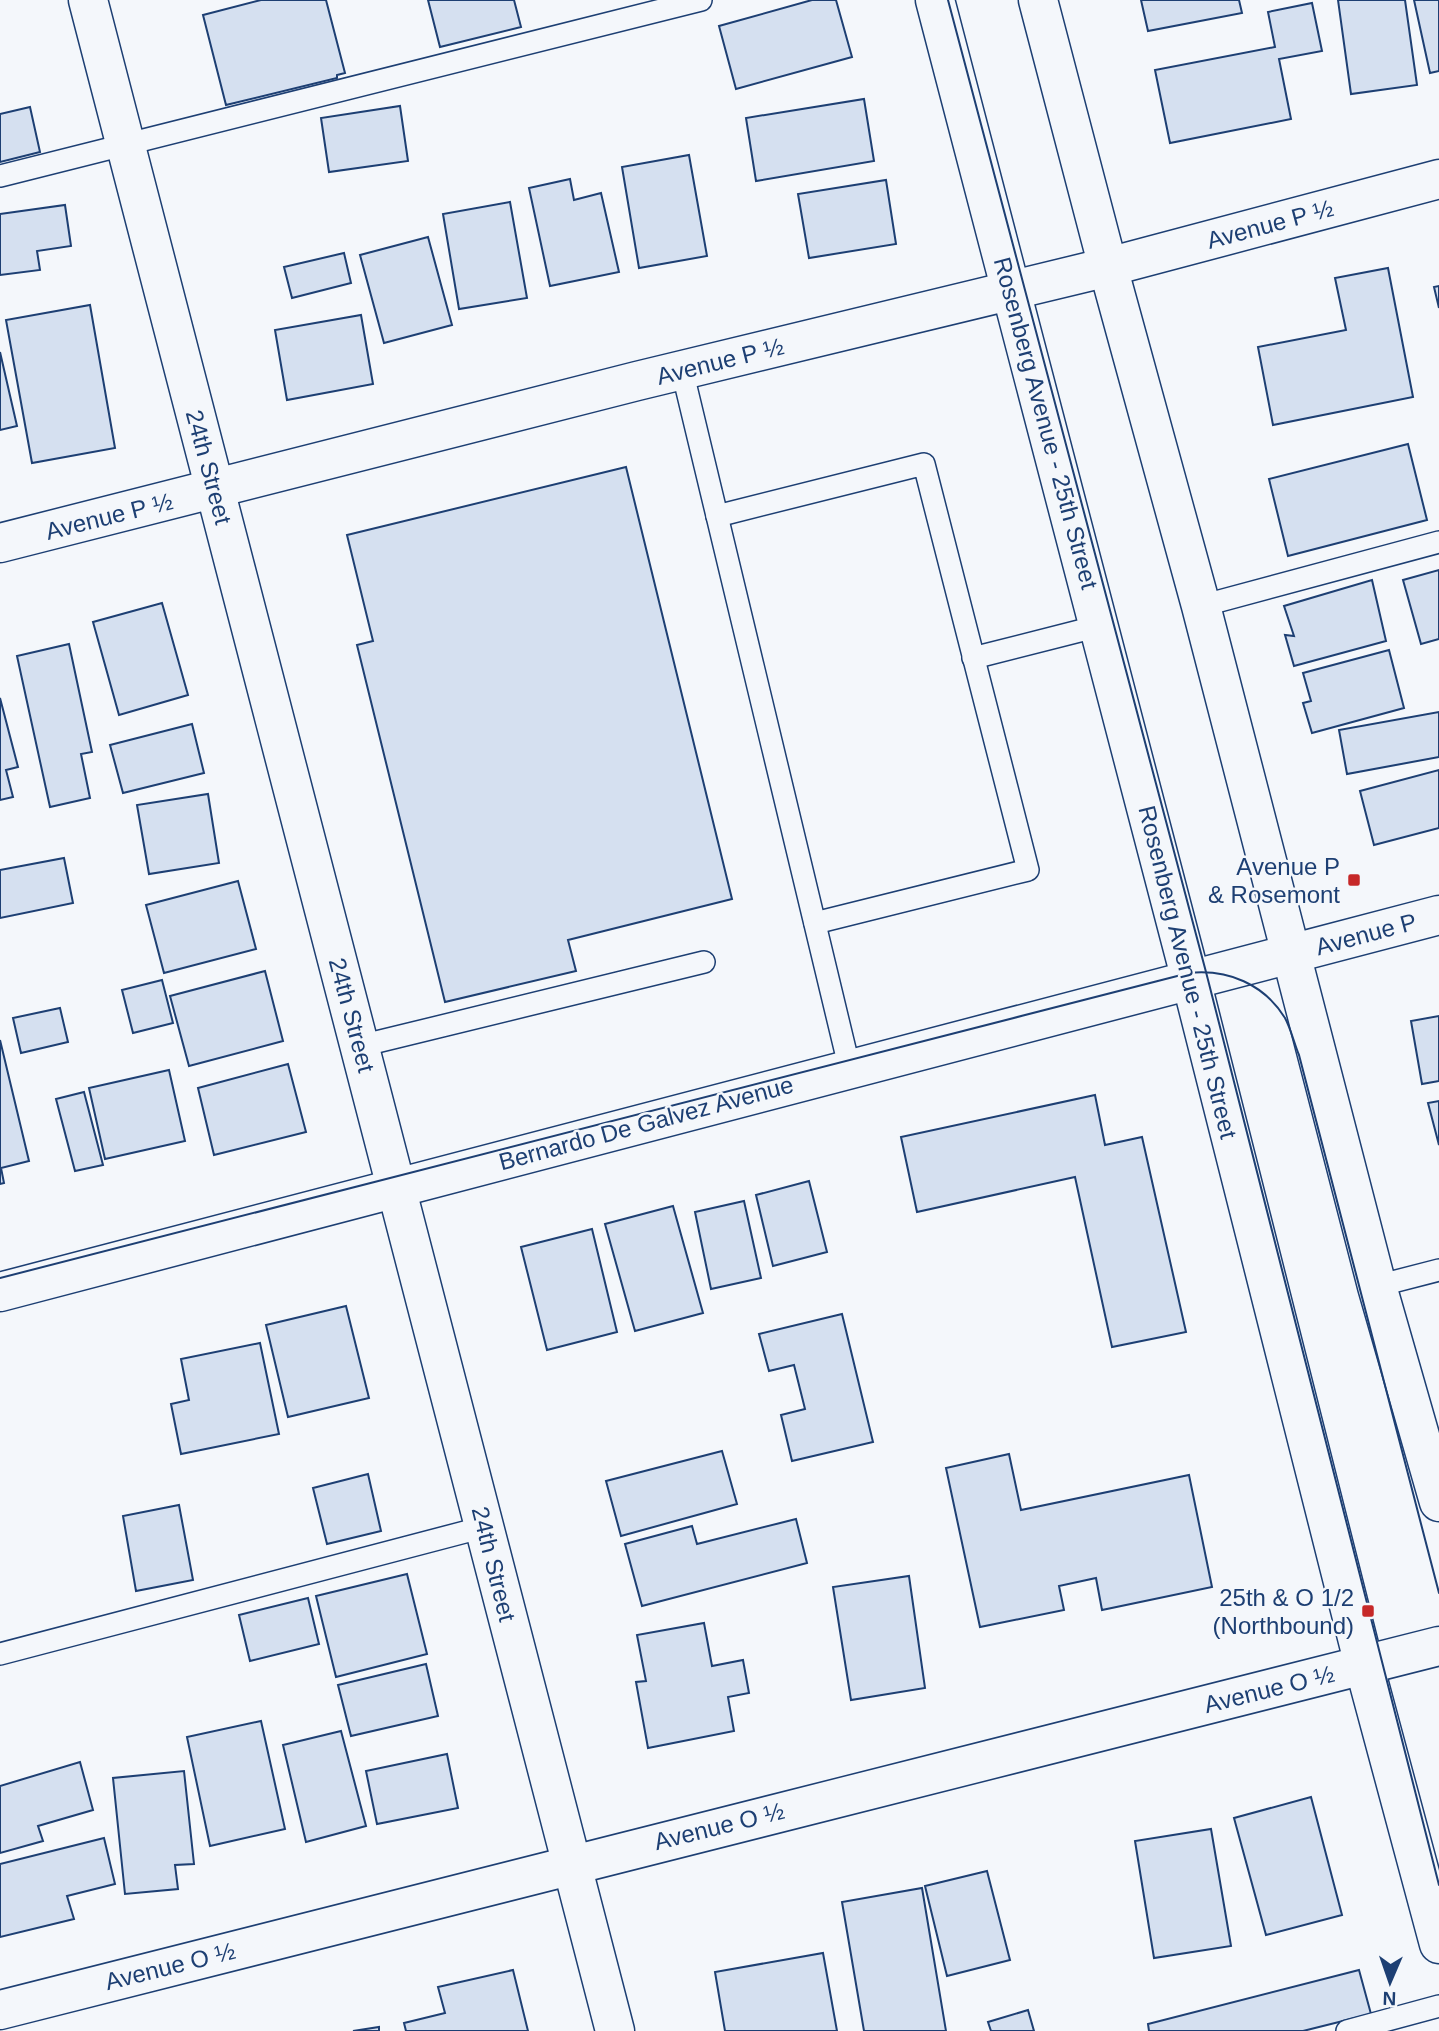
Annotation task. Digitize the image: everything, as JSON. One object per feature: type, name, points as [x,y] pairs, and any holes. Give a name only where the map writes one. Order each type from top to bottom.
[{"type":"street","name":"24th Street","points":[[88,0],[615,2031]]},
{"type":"street","name":"Rosenberg Avenue - 25th Street","points":[[935,0],[1191,980],[1364,1665],[1439,1944]]},
{"type":"street","points":[[1038,0],[1293,954],[1377,1286],[1439,1502]]},
{"type":"street","name":"Avenue P ½","points":[[0,543],[682,370],[1108,267],[1439,179]]},
{"type":"street","name":"Avenue P","points":[[1293,954],[1439,915]]},
{"type":"street","name":"Bernardo De Galvez Avenue","points":[[0,1292],[1293,954]]},
{"type":"street","name":"Avenue O ½","points":[[0,2010],[571,1863],[1439,1646]]},
{"type":"lane","points":[[0,176],[701,0]]},
{"type":"lane","points":[[682,370],[850,1070]]},
{"type":"lane","points":[[717,516],[924,464],[1028,870],[815,923]]},
{"type":"lane","points":[[1201,606],[1439,542]]},
{"type":"lane","points":[[973,657],[1099,626]]},
{"type":"lane","points":[[360,1046],[704,962]]},
{"type":"lane","points":[[1377,1286],[1439,1270]]},
{"type":"lane","points":[[0,1654],[484,1527]]},
{"type":"lane","points":[[1348,2031],[1439,2006]]},
{"type":"building","points":[[261,0],[326,0],[345,73],[337,75],[337,78],[226,105],[203,15]]},
{"type":"building","points":[[428,0],[514,0],[521,27],[440,47]]},
{"type":"building","points":[[812,0],[836,0],[852,57],[736,89],[719,26]]},
{"type":"building","points":[[1141,0],[1239,0],[1242,13],[1148,31]]},
{"type":"building","points":[[1338,0],[1405,0],[1417,85],[1351,94]]},
{"type":"building","points":[[1414,0],[1439,0],[1439,71],[1430,73]]},
{"type":"building","points":[[1312,3],[1322,51],[1279,59],[1291,119],[1170,143],[1155,70],[1275,47],[1268,12]]},
{"type":"building","points":[[864,99],[874,161],[756,181],[746,118]]},
{"type":"building","points":[[400,106],[408,161],[329,172],[321,118]]},
{"type":"building","points":[[30,107],[40,152],[0,162],[0,114]]},
{"type":"building","points":[[689,155],[707,256],[639,268],[622,167]]},
{"type":"building","points":[[570,179],[574,200],[601,193],[619,272],[550,286],[529,188]]},
{"type":"building","points":[[886,180],[896,244],[809,258],[798,194]]},
{"type":"building","points":[[510,202],[527,298],[459,309],[443,214]]},
{"type":"building","points":[[65,205],[71,246],[37,251],[40,270],[0,275],[0,214]]},
{"type":"building","points":[[428,237],[452,325],[384,343],[360,255]]},
{"type":"building","points":[[344,253],[351,283],[292,298],[284,267]]},
{"type":"building","points":[[1388,268],[1413,397],[1273,425],[1258,347],[1346,330],[1335,278]]},
{"type":"building","points":[[1439,286],[1439,308],[1434,287]]},
{"type":"building","points":[[90,305],[115,448],[32,463],[6,320]]},
{"type":"building","points":[[361,315],[373,384],[287,400],[275,330]]},
{"type":"building","points":[[0,352],[17,426],[0,430]]},
{"type":"building","points":[[1408,444],[1427,520],[1288,556],[1269,479]]},
{"type":"building","points":[[626,467],[732,899],[568,940],[576,971],[445,1002],[357,645],[373,641],[347,535]]},
{"type":"building","points":[[1439,570],[1439,639],[1421,644],[1403,580]]},
{"type":"building","points":[[1372,580],[1386,641],[1294,666],[1285,635],[1294,636],[1284,606]]},
{"type":"building","points":[[162,603],[188,695],[119,715],[93,622]]},
{"type":"building","points":[[69,644],[92,752],[81,754],[90,798],[50,807],[17,656]]},
{"type":"building","points":[[1389,650],[1404,708],[1312,733],[1303,703],[1311,701],[1303,673]]},
{"type":"building","points":[[0,698],[18,767],[6,770],[13,797],[0,800]]},
{"type":"building","points":[[1439,712],[1439,757],[1347,774],[1339,730]]},
{"type":"building","points":[[192,724],[204,773],[123,793],[110,745]]},
{"type":"building","points":[[1439,770],[1439,828],[1374,845],[1360,791]]},
{"type":"building","points":[[208,794],[219,863],[149,874],[137,805]]},
{"type":"building","points":[[64,858],[73,903],[0,918],[0,870]]},
{"type":"building","points":[[238,881],[256,949],[164,973],[146,905]]},
{"type":"building","points":[[265,971],[283,1041],[189,1066],[170,996]]},
{"type":"building","points":[[162,980],[173,1023],[133,1033],[122,990]]},
{"type":"building","points":[[60,1008],[68,1042],[21,1053],[13,1018]]},
{"type":"building","points":[[1439,1016],[1439,1081],[1422,1084],[1411,1021]]},
{"type":"building","points":[[0,1040],[29,1161],[1,1168],[4,1183],[0,1184]]},
{"type":"building","points":[[288,1064],[306,1132],[214,1155],[198,1088]]},
{"type":"building","points":[[169,1070],[185,1141],[105,1159],[89,1088]]},
{"type":"building","points":[[84,1092],[103,1165],[75,1171],[56,1099]]},
{"type":"building","points":[[1095,1095],[1105,1145],[1142,1137],[1186,1332],[1112,1347],[1075,1177],[917,1212],[901,1137]]},
{"type":"building","points":[[1439,1101],[1439,1145],[1428,1103]]},
{"type":"building","points":[[809,1181],[827,1252],[773,1266],[756,1195]]},
{"type":"building","points":[[744,1201],[761,1278],[711,1289],[695,1212]]},
{"type":"building","points":[[673,1206],[703,1313],[635,1331],[605,1224]]},
{"type":"building","points":[[592,1229],[617,1332],[547,1350],[521,1247]]},
{"type":"building","points":[[346,1306],[369,1398],[288,1417],[266,1325]]},
{"type":"building","points":[[842,1314],[873,1442],[792,1461],[781,1415],[805,1409],[794,1365],[769,1371],[759,1334]]},
{"type":"building","points":[[260,1343],[279,1434],[181,1454],[171,1404],[189,1400],[181,1359]]},
{"type":"building","points":[[722,1451],[737,1504],[621,1536],[606,1481]]},
{"type":"building","points":[[1009,1454],[1021,1510],[1189,1475],[1212,1587],[1102,1610],[1096,1578],[1059,1586],[1064,1610],[980,1627],[946,1468]]},
{"type":"building","points":[[368,1474],[381,1531],[327,1544],[313,1488]]},
{"type":"building","points":[[179,1505],[193,1580],[136,1591],[123,1516]]},
{"type":"building","points":[[796,1519],[807,1563],[642,1606],[625,1544],[692,1526],[697,1544]]},
{"type":"building","points":[[407,1574],[427,1654],[336,1677],[316,1596]]},
{"type":"building","points":[[909,1576],[925,1688],[851,1700],[833,1587]]},
{"type":"building","points":[[308,1598],[319,1644],[250,1661],[239,1615]]},
{"type":"building","points":[[704,1623],[712,1666],[743,1660],[749,1693],[728,1697],[734,1731],[648,1748],[636,1682],[646,1681],[637,1635]]},
{"type":"building","points":[[426,1664],[438,1716],[351,1736],[338,1685]]},
{"type":"building","points":[[261,1721],[285,1829],[210,1846],[187,1737]]},
{"type":"building","points":[[341,1731],[366,1826],[306,1842],[283,1745]]},
{"type":"building","points":[[447,1754],[458,1808],[377,1824],[366,1771]]},
{"type":"building","points":[[80,1762],[93,1810],[38,1826],[43,1841],[0,1853],[0,1786]]},
{"type":"building","points":[[184,1771],[194,1864],[175,1865],[178,1889],[125,1894],[113,1778]]},
{"type":"building","points":[[1311,1797],[1342,1915],[1266,1935],[1234,1818]]},
{"type":"building","points":[[1211,1829],[1231,1946],[1154,1958],[1135,1841]]},
{"type":"building","points":[[104,1838],[115,1884],[67,1896],[74,1919],[0,1937],[0,1864]]},
{"type":"building","points":[[987,1871],[1010,1960],[947,1976],[925,1886]]},
{"type":"building","points":[[922,1888],[946,2031],[864,2031],[842,1902]]},
{"type":"building","points":[[823,1953],[837,2031],[725,2031],[715,1972]]},
{"type":"building","points":[[513,1970],[528,2031],[406,2031],[404,2023],[445,2013],[438,1987]]},
{"type":"building","points":[[1359,1970],[1371,2014],[1303,2031],[1149,2031],[1148,2024]]},
{"type":"building","points":[[1028,2010],[1034,2031],[991,2031],[988,2022]]},
{"type":"building","points":[[379,2027],[379,2031],[353,2031]]},
{"type":"tram line","points":[[948,0],[1206,972],[1439,1885]]},
{"type":"tram line","points":[[0,1278],[1189,973],[1218,974],[1244,981],[1267,996],[1285,1018],[1291,1031],[1439,1593]]},
{"type":"place","name":"Avenue P & Rosemont","points":[[1354,880]]},
{"type":"place","name":"25th & O 1/2 (Northbound)","points":[[1368,1611]]}]
